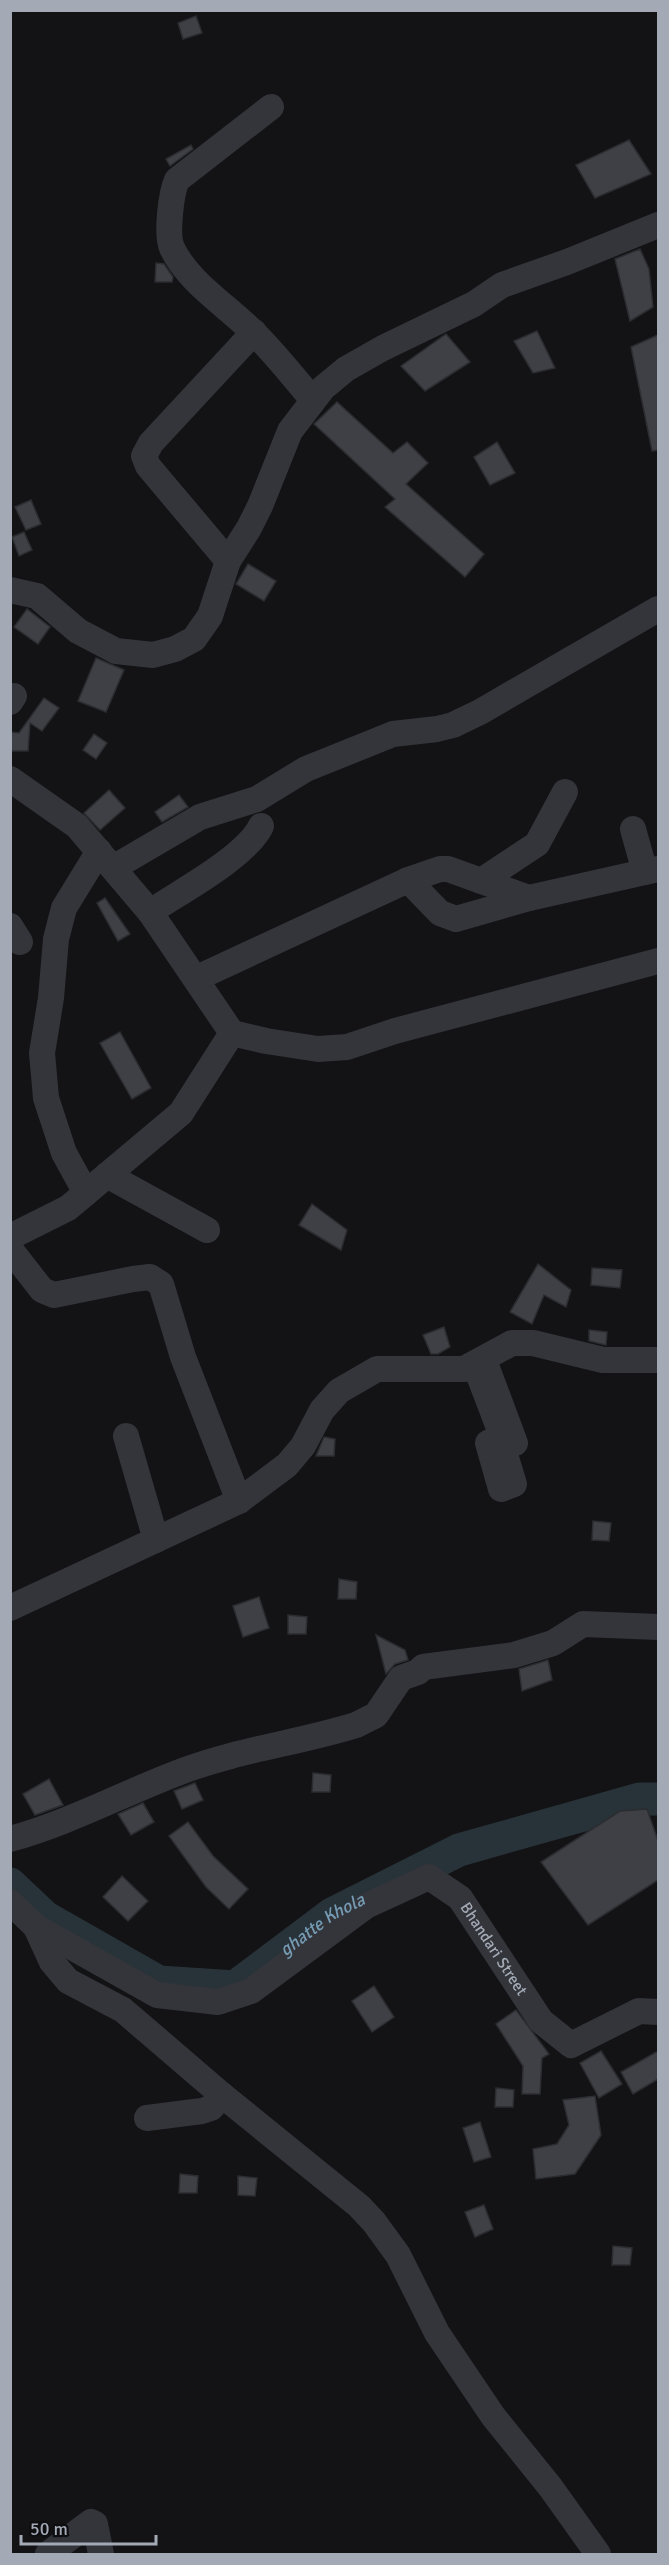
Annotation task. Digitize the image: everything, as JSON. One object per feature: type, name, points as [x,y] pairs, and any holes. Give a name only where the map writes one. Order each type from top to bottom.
[{"type":"street","points":[[271,107],[177,180],[172,192],[171,245],[181,263],[254,332],[313,400]]},
{"type":"street","points":[[10,590],[37,596],[78,631],[116,651],[153,655],[174,649],[194,639],[210,616],[228,561],[256,513],[290,431],[323,388],[346,369],[383,348],[474,304],[502,285],[567,262],[658,225]]},
{"type":"street","points":[[228,561],[148,466],[144,456],[151,443],[254,332]]},
{"type":"street","points":[[86,1193],[64,1153],[46,1098],[42,1053],[51,998],[56,939],[64,908],[106,860],[200,818],[257,799],[306,769],[393,734],[437,729],[471,716],[658,609]]},
{"type":"street","points":[[11,780],[77,826],[150,912],[197,978],[232,1033],[318,1049],[347,1047],[395,1031],[658,961]]},
{"type":"street","points":[[482,881],[537,844],[565,792]]},
{"type":"street","points":[[150,912],[242,850],[256,836],[261,826]]},
{"type":"street","points":[[408,880],[440,913],[456,919],[529,898],[652,870],[633,829]]},
{"type":"street","points":[[197,978],[408,880],[440,869],[448,869],[529,898]]},
{"type":"street","points":[[10,1237],[68,1208],[181,1113],[232,1033]]},
{"type":"street","points":[[107,1175],[207,1230]]},
{"type":"street","points":[[10,1249],[42,1290],[54,1295],[83,1287],[150,1277],[161,1284],[183,1357],[239,1501]]},
{"type":"street","points":[[10,1608],[239,1501],[287,1465],[303,1446],[322,1410],[339,1391],[376,1369],[464,1369],[479,1363],[512,1343],[533,1343],[603,1360],[658,1360]]},
{"type":"street","points":[[126,1436],[156,1540]]},
{"type":"street","points":[[12,1839],[105,1805],[179,1772],[217,1759],[356,1725],[376,1715],[401,1678],[418,1672],[423,1667],[514,1655],[553,1643],[583,1624],[658,1627]]},
{"type":"street","name":"Bhandari Street","points":[[10,1902],[36,1927],[157,1995],[218,2002],[251,1992],[366,1906],[429,1877],[460,1898],[541,2021],[571,2045],[639,2011],[658,2012]]},
{"type":"street","points":[[36,1927],[52,1962],[68,1981],[123,2010],[222,2095],[358,2206],[374,2222],[398,2256],[437,2333],[493,2416],[551,2488],[598,2554]]},
{"type":"street","points":[[147,2118],[202,2111],[211,2108],[222,2095]]},
{"type":"street","points":[[48,2554],[91,2522],[95,2524],[101,2554]]},
{"type":"building","points":[[196,16],[202,33],[183,39],[178,23]]},
{"type":"building","points":[[629,140],[651,174],[595,198],[576,165]]},
{"type":"building","points":[[191,145],[193,149],[170,166],[166,159]]},
{"type":"building","points":[[640,249],[649,269],[653,307],[630,321],[615,259]]},
{"type":"building","points":[[156,263],[164,264],[173,277],[172,282],[155,282]]},
{"type":"building","points":[[537,331],[555,368],[533,373],[514,341]]},
{"type":"building","points":[[446,334],[470,362],[425,391],[401,366]]},
{"type":"building","points":[[658,335],[658,450],[652,451],[631,347]]},
{"type":"building","points":[[337,402],[393,453],[407,442],[428,463],[406,484],[484,554],[465,577],[385,507],[395,499],[314,424]]},
{"type":"building","points":[[497,442],[515,473],[490,485],[474,457]]},
{"type":"building","points":[[31,500],[41,524],[26,530],[15,507]]},
{"type":"building","points":[[24,532],[32,550],[19,556],[12,537]]},
{"type":"building","points":[[248,564],[276,581],[264,601],[236,584]]},
{"type":"building","points":[[27,609],[50,627],[38,644],[14,627]]},
{"type":"building","points":[[96,658],[124,670],[106,712],[78,701]]},
{"type":"building","points":[[44,698],[59,708],[42,731],[30,723],[28,751],[10,751],[11,732],[19,733]]},
{"type":"building","points":[[94,734],[107,743],[96,759],[83,750]]},
{"type":"building","points":[[109,790],[125,808],[100,830],[84,813]]},
{"type":"building","points":[[179,795],[188,807],[162,822],[155,812]]},
{"type":"building","points":[[105,898],[130,934],[118,941],[97,903]]},
{"type":"building","points":[[120,1032],[151,1088],[132,1099],[100,1043]]},
{"type":"building","points":[[312,1204],[347,1230],[341,1250],[299,1225]]},
{"type":"building","points":[[538,1264],[571,1290],[566,1307],[544,1295],[532,1324],[510,1312]]},
{"type":"building","points":[[592,1268],[622,1270],[620,1288],[591,1285]]},
{"type":"building","points":[[444,1327],[450,1347],[438,1354],[431,1354],[423,1335]]},
{"type":"building","points":[[589,1330],[607,1332],[606,1345],[589,1341]]},
{"type":"building","points":[[324,1437],[335,1439],[334,1456],[316,1456]]},
{"type":"building","points":[[593,1521],[611,1523],[609,1541],[592,1540]]},
{"type":"building","points":[[339,1579],[357,1582],[356,1599],[338,1599]]},
{"type":"building","points":[[259,1597],[269,1628],[243,1637],[233,1606]]},
{"type":"building","points":[[288,1615],[307,1617],[306,1634],[288,1634]]},
{"type":"building","points":[[376,1635],[405,1650],[408,1660],[395,1664],[386,1674]]},
{"type":"building","points":[[548,1660],[552,1680],[522,1691],[519,1669]]},
{"type":"building","points":[[313,1773],[331,1775],[330,1792],[312,1792]]},
{"type":"building","points":[[49,1779],[63,1805],[35,1815],[23,1794]]},
{"type":"building","points":[[195,1783],[203,1800],[182,1809],[174,1791]]},
{"type":"building","points":[[143,1803],[154,1822],[131,1835],[118,1814]]},
{"type":"building","points":[[647,1809],[658,1841],[658,1880],[588,1925],[541,1862],[620,1811]]},
{"type":"building","points":[[188,1822],[213,1856],[248,1889],[229,1909],[206,1887],[169,1836]]},
{"type":"building","points":[[122,1876],[148,1901],[128,1921],[103,1897]]},
{"type":"building","points":[[374,1986],[394,2017],[372,2032],[352,2001]]},
{"type":"building","points":[[516,2010],[549,2054],[542,2058],[540,2094],[522,2094],[523,2066],[496,2024]]},
{"type":"building","points":[[601,2051],[622,2084],[599,2098],[580,2063]]},
{"type":"building","points":[[658,2051],[658,2079],[633,2094],[621,2072]]},
{"type":"building","points":[[496,2088],[514,2090],[513,2107],[495,2107]]},
{"type":"building","points":[[595,2096],[601,2135],[575,2174],[536,2179],[533,2149],[557,2144],[569,2125],[563,2100]]},
{"type":"building","points":[[480,2122],[491,2157],[474,2162],[463,2128]]},
{"type":"building","points":[[180,2174],[198,2176],[197,2193],[179,2193]]},
{"type":"building","points":[[238,2176],[257,2178],[255,2196],[238,2195]]},
{"type":"building","points":[[484,2205],[493,2229],[475,2237],[465,2212]]},
{"type":"building","points":[[613,2246],[632,2248],[630,2265],[612,2265]]},
{"type":"waterway","name":"ghatte Khola","points":[[10,1884],[45,1917],[159,1982],[235,1987],[332,1914],[459,1850],[640,1799],[658,1799]]}]
